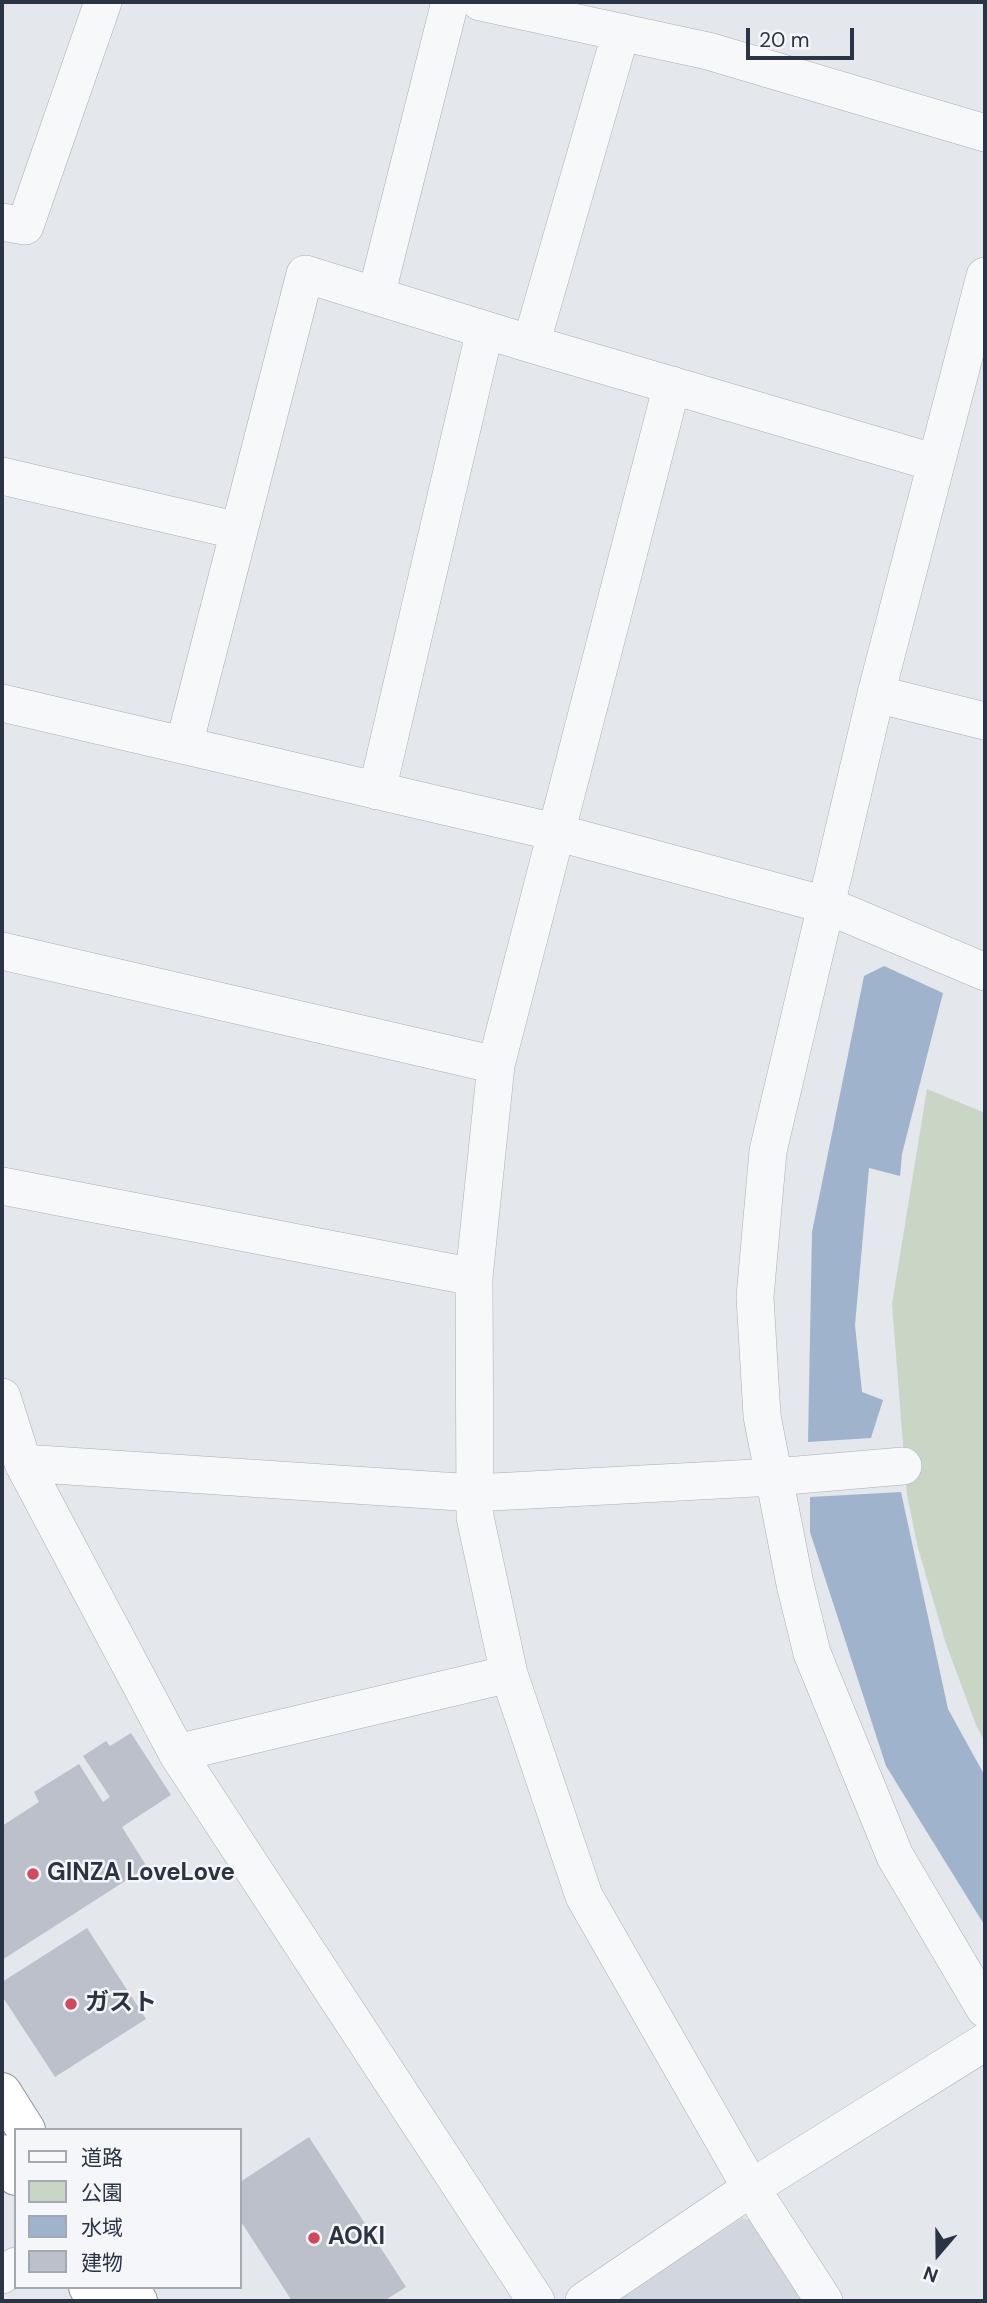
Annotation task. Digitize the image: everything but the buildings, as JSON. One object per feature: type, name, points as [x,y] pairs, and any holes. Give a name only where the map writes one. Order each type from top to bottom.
[{"type":"highway","points":[[2,2092],[25,2128]]},
{"type":"highway","points":[[2,2154],[14,2173]]},
{"type":"street","points":[[2,222],[25,226],[103,2]]},
{"type":"street","points":[[376,296],[450,2]]},
{"type":"street","points":[[480,2],[708,51],[985,132]]},
{"type":"street","points":[[531,344],[621,32]]},
{"type":"street","points":[[184,746],[305,274],[531,344],[936,463]]},
{"type":"street","points":[[985,276],[876,694],[768,1151],[755,1297],[762,1416],[795,1584],[812,1653],[895,1856],[985,2009]]},
{"type":"street","points":[[377,791],[485,330]]},
{"type":"street","points":[[671,385],[496,1065],[474,1277],[475,1517],[509,1674],[584,1896],[751,2188],[824,2301]]},
{"type":"street","points":[[2,476],[239,531]]},
{"type":"street","points":[[876,694],[985,722]]},
{"type":"street","points":[[2,703],[555,832],[826,905],[985,972]]},
{"type":"street","points":[[2,951],[496,1065]]},
{"type":"street","points":[[2,1186],[474,1277]]},
{"type":"street","points":[[2,1397],[23,1463],[177,1753],[536,2301]]},
{"type":"street","points":[[23,1463],[474,1493],[903,1466]]},
{"type":"street","points":[[177,1753],[509,1674]]},
{"type":"street","points":[[584,2301],[751,2188],[985,2042]]},
{"type":"shaded area","points":[[742,2218],[759,2223],[809,2301],[613,2301]]},
{"type":"green space","points":[[927,1089],[985,1113],[985,1742],[976,1725],[945,1641],[918,1548],[907,1495],[892,1304]]},
{"type":"water","points":[[884,966],[943,993],[902,1154],[900,1176],[869,1168],[855,1325],[862,1392],[883,1400],[871,1438],[808,1442],[812,1232],[864,976]]},
{"type":"water","points":[[901,1492],[948,1709],[985,1776],[985,1926],[886,1766],[810,1532],[810,1497]]},
{"type":"place","name":"GINZA LoveLove","points":[[33,1874]]},
{"type":"place","name":"ガスト","points":[[71,2004]]},
{"type":"place","name":"AOKI","points":[[314,2238]]}]
